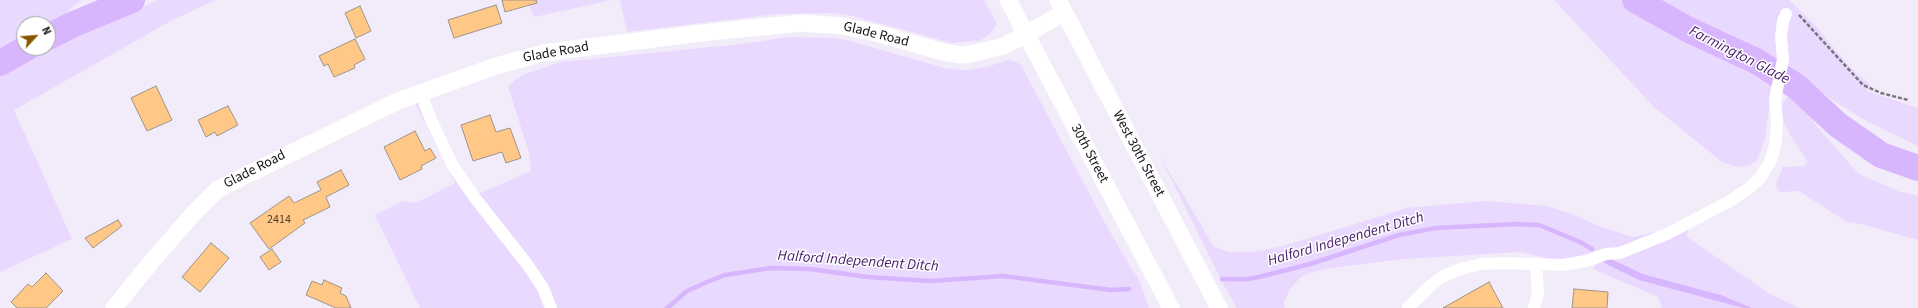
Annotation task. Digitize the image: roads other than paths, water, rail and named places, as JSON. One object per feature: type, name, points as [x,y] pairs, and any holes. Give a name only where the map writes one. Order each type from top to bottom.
[{"type":"street","name":"30th Street","points":[[1008,0],[1171,308]]},
{"type":"street","name":"Glade Road","points":[[114,308],[188,219],[218,189],[370,114],[420,92],[496,66],[543,53],[773,25],[819,23],[876,33],[943,52],[961,55],[994,49],[1026,35],[1061,6]]},
{"type":"street","name":"West 30th Street","points":[[1061,6],[1219,308]]},
{"type":"street","points":[[1408,308],[1429,287],[1442,277],[1460,269],[1481,264],[1503,263],[1563,265],[1586,261],[1606,254],[1620,253],[1667,234],[1748,189],[1760,178],[1771,160],[1776,141],[1777,119],[1775,100],[1783,60],[1781,37],[1783,21],[1786,14]]},
{"type":"street","points":[[420,92],[433,126],[453,166],[475,198],[527,264],[542,288],[551,308]]},
{"type":"street","points":[[1534,308],[1538,294],[1536,265]]},
{"type":"waterway","name":"Farmington Glade","points":[[56,33],[132,0]]},
{"type":"waterway","name":"Farmington Glade","points":[[1635,0],[1689,30],[1756,61],[1796,86],[1838,125],[1881,155],[1918,168]]},
{"type":"waterway","name":"Farmington Glade","points":[[0,63],[16,54]]},
{"type":"waterway","name":"Halford Independent Ditch","points":[[1222,279],[1248,279],[1259,277],[1310,264],[1399,235],[1436,228],[1515,224],[1539,225],[1580,242],[1592,249]]},
{"type":"waterway","name":"Halford Independent Ditch","points":[[667,308],[687,291],[725,275],[771,268],[810,269],[868,277],[930,281],[1003,276],[1111,290],[1129,289]]}]
